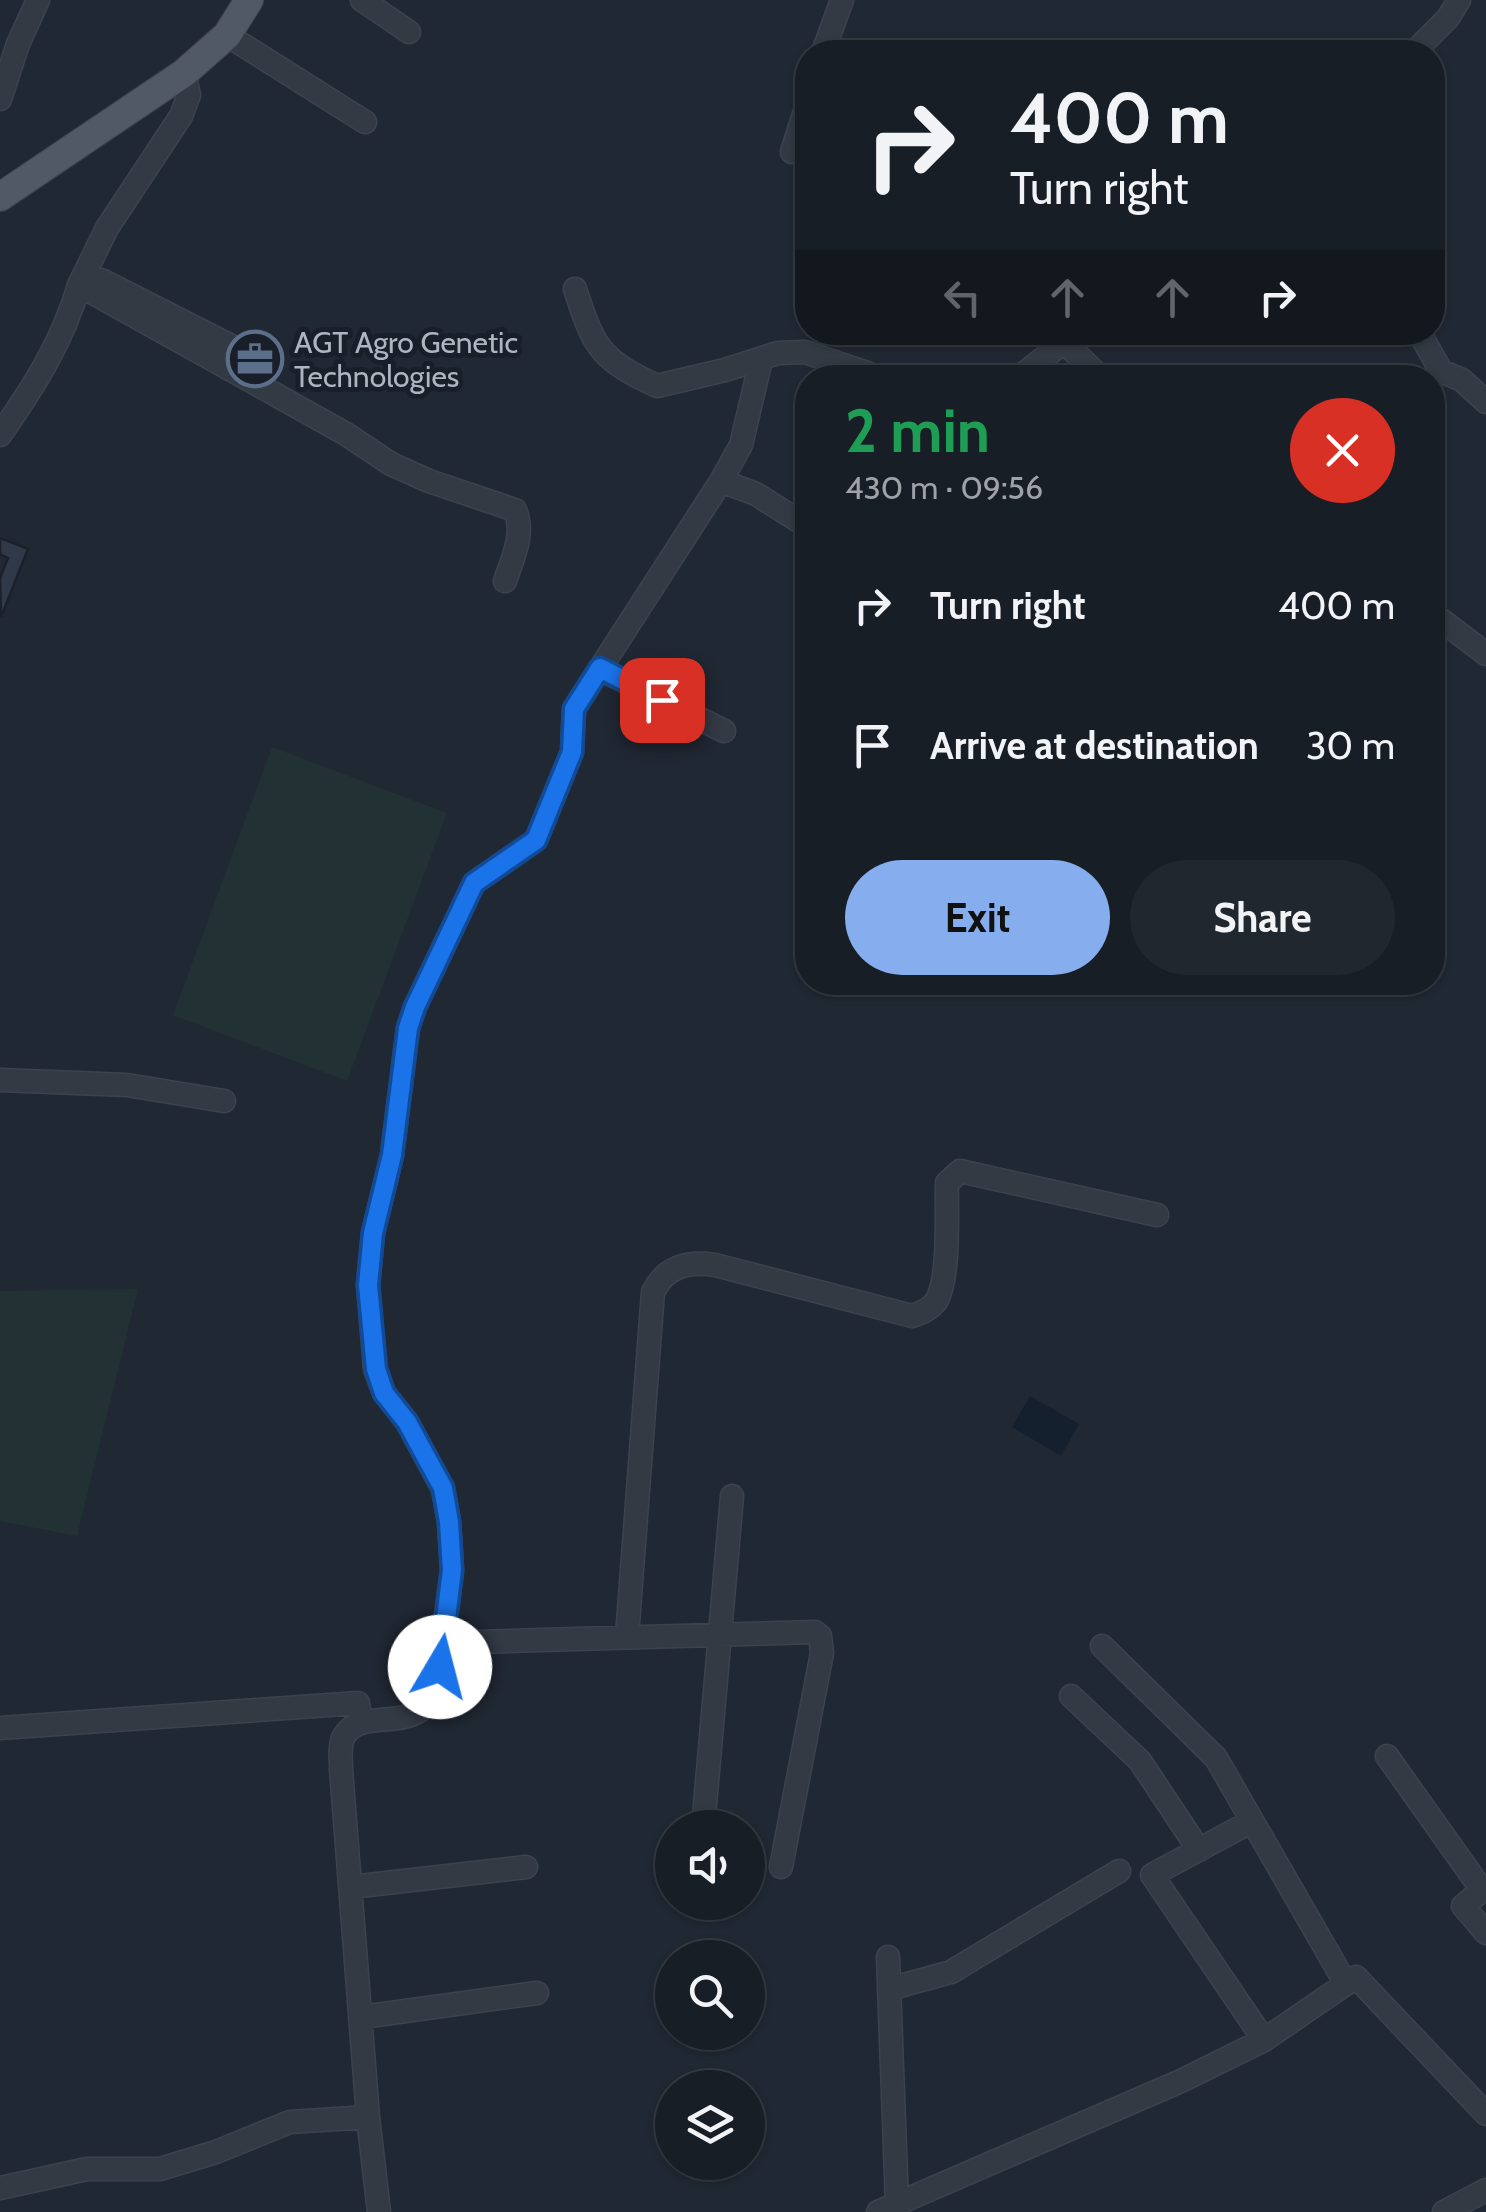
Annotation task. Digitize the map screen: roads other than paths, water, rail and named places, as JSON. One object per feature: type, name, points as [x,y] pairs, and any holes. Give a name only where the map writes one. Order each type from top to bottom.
[{"type":"main road","points":[[0,197],[184,73],[227,35],[249,0]]},
{"type":"street","points":[[0,99],[38,0]]},
{"type":"street","points":[[362,0],[408,32]]},
{"type":"street","points":[[827,40],[842,0]]},
{"type":"street","points":[[1426,40],[1459,0]]},
{"type":"street","points":[[227,35],[365,122]]},
{"type":"street","points":[[0,435],[32,390],[70,320],[82,278],[107,228],[181,116],[189,95],[184,73]]},
{"type":"street","points":[[792,152],[795,142]]},
{"type":"street","points":[[82,278],[252,356]]},
{"type":"street","points":[[82,278],[391,464],[515,510],[518,544],[505,581]]},
{"type":"street","points":[[575,289],[594,343],[616,364],[657,386],[778,353],[805,352],[844,365]]},
{"type":"street","points":[[1035,365],[1062,345]]},
{"type":"street","points":[[379,2212],[368,2117],[342,1740],[361,1723],[413,1715],[428,1706],[436,1692],[452,1570],[443,1488],[407,1422],[384,1393],[376,1369],[368,1285],[373,1233],[392,1155],[408,1028],[474,883],[536,840],[572,752],[574,709],[741,445],[761,360]]},
{"type":"street","points":[[1445,372],[1462,380],[1486,402]]},
{"type":"street","points":[[1462,380],[1486,372]]},
{"type":"street","points":[[721,481],[756,494],[795,520]]},
{"type":"street","points":[[1445,623],[1486,654]]},
{"type":"street","points":[[600,668],[724,731]]},
{"type":"street","points":[[0,1080],[127,1085],[224,1101]]},
{"type":"street","points":[[628,1636],[653,1292],[669,1271],[698,1262],[715,1265],[912,1316],[923,1313],[938,1299],[948,1183],[960,1172],[1158,1215]]},
{"type":"street","points":[[705,1810],[732,1496]]},
{"type":"street","points":[[444,1643],[810,1630],[820,1636],[822,1652],[782,1867]]},
{"type":"street","points":[[1102,1646],[1216,1758],[1346,1984]]},
{"type":"street","points":[[1071,1696],[1140,1761],[1199,1850]]},
{"type":"street","points":[[0,1728],[358,1703],[361,1723]]},
{"type":"street","points":[[1387,1756],[1484,1889],[1463,1906],[1486,1933]]},
{"type":"street","points":[[1252,1821],[1152,1875],[1264,2040]]},
{"type":"street","points":[[351,1886],[526,1867]]},
{"type":"street","points":[[889,1990],[951,1972],[1119,1871]]},
{"type":"street","points":[[888,1958],[888,2208],[1181,2081],[1264,2040],[1356,1978],[1486,2114]]},
{"type":"street","points":[[362,2017],[538,1993]]},
{"type":"street","points":[[0,2188],[87,2169],[160,2168],[216,2152],[290,2122],[368,2117]]},
{"type":"street","points":[[1444,2212],[1486,2190]]},
{"type":"water","points":[[1030,1396],[1079,1424],[1061,1456],[1012,1427]]},
{"type":"place","name":"AGT Agro Genetic Technologies","points":[[255,359]]}]
